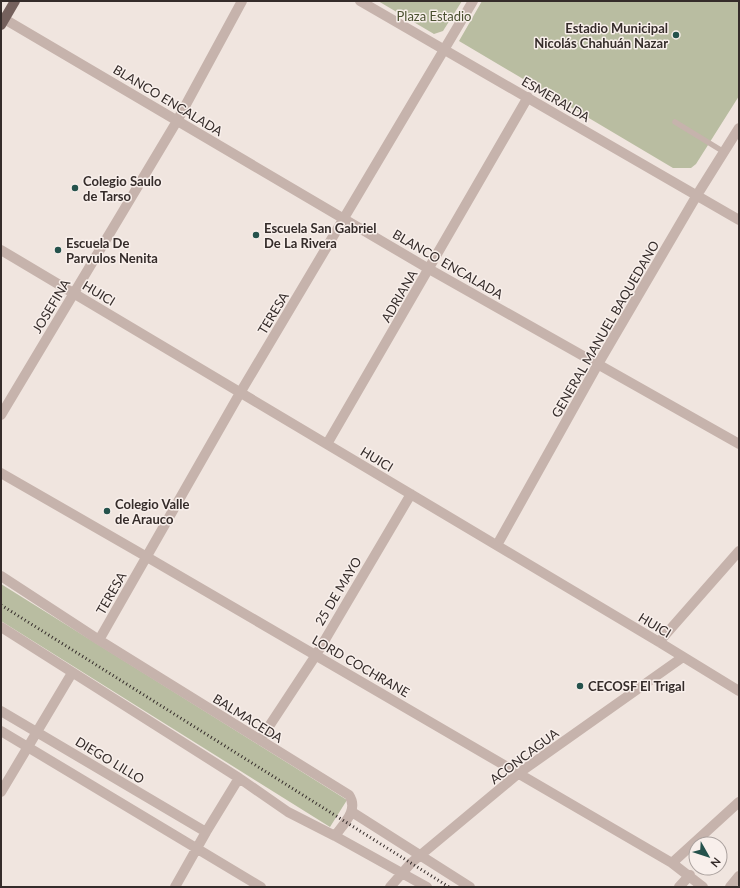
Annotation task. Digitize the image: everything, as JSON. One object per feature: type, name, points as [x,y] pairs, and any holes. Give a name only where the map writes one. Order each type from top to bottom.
[{"type":"main road","points":[[2,20],[15,1]]},
{"type":"street","name":"JOSEFINA","points":[[1,415],[177,121],[242,1]]},
{"type":"street","name":"ESMERALDA","points":[[360,1],[739,220]]},
{"type":"street","name":"TERESA","points":[[99,640],[240,392],[473,1]]},
{"type":"street","name":"BLANCO ENCALADA","points":[[2,20],[429,269],[739,444]]},
{"type":"street","name":"ADRIANA","points":[[327,444],[528,97]]},
{"type":"street","name":"GENERAL MANUEL BAQUEDANO","points":[[497,545],[598,364],[697,195],[739,128]]},
{"type":"street","name":"HUICI","points":[[1,250],[739,691]]},
{"type":"street","name":"LORD COCHRANE","points":[[1,473],[519,773],[688,874]]},
{"type":"street","name":"25 DE MAYO","points":[[260,740],[316,655],[411,494]]},
{"type":"street","points":[[659,642],[739,552]]},
{"type":"street","name":"BALMACEDA","points":[[1,576],[99,640],[348,795],[352,800],[352,812]]},
{"type":"street","points":[[1,628],[240,778],[288,812],[427,887]]},
{"type":"street","name":"ACONCAGUA","points":[[390,887],[419,856],[519,773],[683,657]]},
{"type":"street","points":[[1,792],[72,672]]},
{"type":"street","name":"DIEGO LILLO","points":[[1,710],[206,832]]},
{"type":"street","points":[[1,731],[261,887]]},
{"type":"street","points":[[175,887],[206,832],[240,778]]},
{"type":"street","points":[[672,863],[739,802]]},
{"type":"street","points":[[335,836],[352,812],[470,887]]},
{"type":"street","points":[[679,887],[689,876]]},
{"type":"street","name":"LORD COCHRANE","points":[[691,876],[704,887]]},
{"type":"street","points":[[730,887],[739,876]]},
{"type":"lane","points":[[675,122],[724,152]]},
{"type":"green space","name":"Plaza Estadio","points":[[378,1],[462,1],[443,31],[434,34]]},
{"type":"green space","name":"Estadio Municipal Nicolás Chahuán Nazar","points":[[482,1],[739,1],[739,96],[696,164],[691,168],[673,168],[459,41]]},
{"type":"green space","points":[[1,584],[347,800],[330,827],[1,621]]},
{"type":"railway","points":[[1,605],[449,887]]},
{"type":"place","name":"Estadio Municipal Nicolás Chahuán Nazar","points":[[676,35]]},
{"type":"place","name":"Colegio Saulo de Tarso","points":[[75,188]]},
{"type":"place","name":"Escuela San Gabriel De La Rivera","points":[[256,235]]},
{"type":"place","name":"Escuela De Parvulos Nenita","points":[[58,250]]},
{"type":"place","name":"Colegio Valle de Arauco","points":[[107,511]]},
{"type":"place","name":"CECOSF El Trigal","points":[[580,686]]}]
